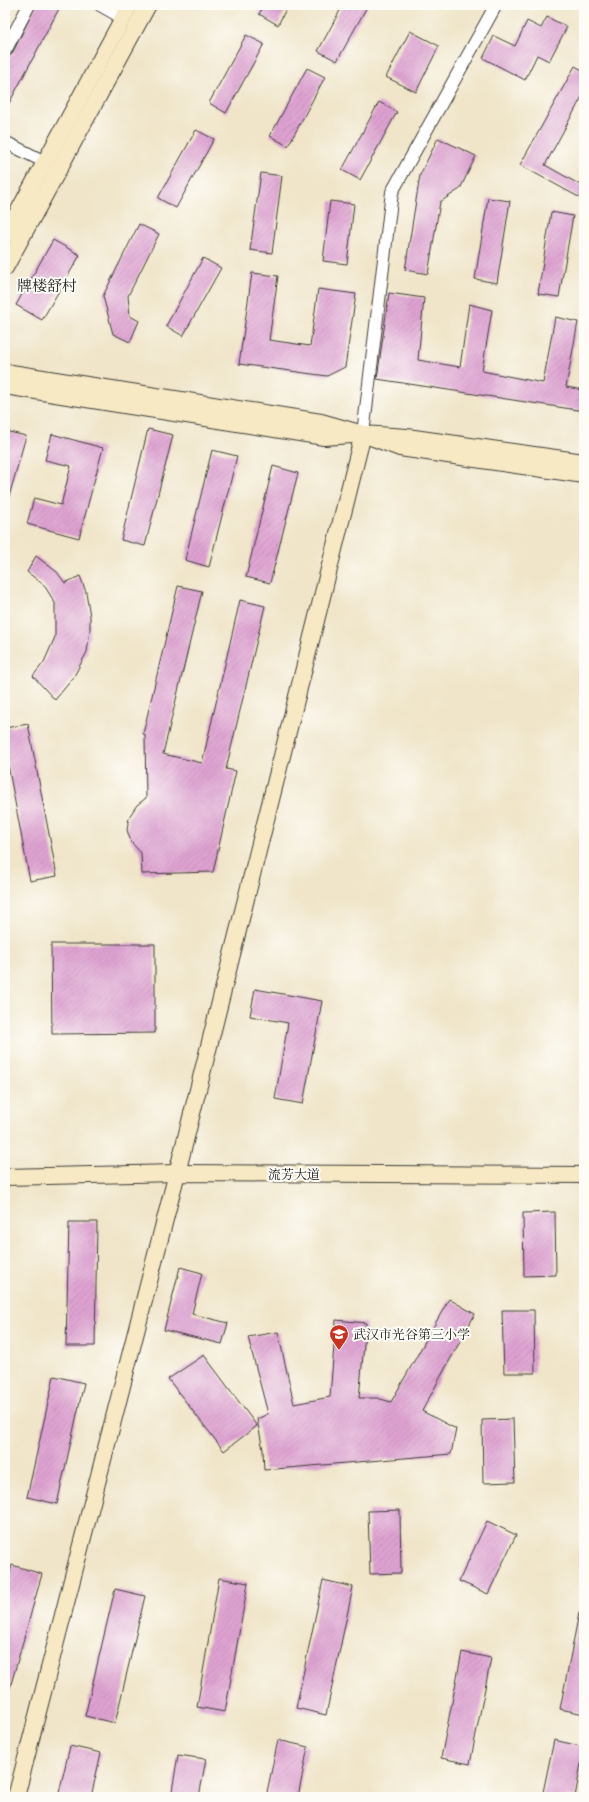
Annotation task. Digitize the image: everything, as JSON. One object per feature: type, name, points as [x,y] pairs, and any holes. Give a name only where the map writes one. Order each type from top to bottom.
[{"type":"main road","points":[[5,268],[148,5]]},
{"type":"main road","points":[[5,236],[126,11]]},
{"type":"main road","points":[[5,372],[322,422],[363,434],[400,448],[584,475]]},
{"type":"main road","points":[[5,386],[324,437],[363,434],[407,437],[584,462]]},
{"type":"main road","points":[[16,1797],[177,1173],[363,434]]},
{"type":"main road","name":"流芳大道","points":[[5,1177],[177,1173],[584,1175]]},
{"type":"street","points":[[5,51],[29,5]]},
{"type":"street","points":[[100,5],[126,11]]},
{"type":"street","points":[[363,434],[392,192],[496,5]]},
{"type":"street","points":[[5,142],[44,162]]},
{"type":"building","points":[[36,5],[61,5],[5,111],[5,58],[12,54]]},
{"type":"building","points":[[264,5],[288,5],[278,25],[259,14]]},
{"type":"building","points":[[343,5],[368,5],[337,61],[318,51]]},
{"type":"building","points":[[547,17],[567,27],[549,61],[537,55],[525,80],[483,58],[494,36],[515,46],[527,21],[541,28]]},
{"type":"building","points":[[410,31],[439,46],[416,92],[386,77]]},
{"type":"building","points":[[246,35],[264,44],[226,113],[209,103]]},
{"type":"building","points":[[575,66],[584,71],[584,93],[545,165],[584,187],[584,200],[520,165]]},
{"type":"building","points":[[307,68],[325,77],[288,146],[270,136]]},
{"type":"building","points":[[379,102],[397,112],[360,180],[342,170]]},
{"type":"building","points":[[196,130],[214,139],[176,208],[158,198]]},
{"type":"building","points":[[438,138],[476,156],[460,189],[440,202],[428,274],[405,270],[420,175]]},
{"type":"building","points":[[261,173],[282,176],[272,253],[250,250]]},
{"type":"building","points":[[488,198],[510,201],[497,283],[475,279]]},
{"type":"building","points":[[330,201],[354,204],[347,264],[323,261]]},
{"type":"building","points":[[551,212],[573,216],[559,297],[538,294]]},
{"type":"building","points":[[139,224],[159,234],[128,296],[130,316],[139,321],[130,342],[113,334],[103,296]]},
{"type":"building","points":[[53,240],[80,255],[42,320],[16,305]]},
{"type":"building","points":[[203,258],[221,268],[183,336],[166,326]]},
{"type":"building","points":[[252,273],[278,276],[269,340],[310,346],[318,289],[356,294],[345,367],[327,376],[239,364]]},
{"type":"building","points":[[389,293],[424,298],[418,360],[460,367],[469,304],[492,310],[482,371],[543,383],[555,317],[578,322],[566,387],[584,390],[584,411],[377,379]]},
{"type":"building","points":[[148,429],[173,435],[145,546],[121,540]]},
{"type":"building","points":[[5,431],[26,436],[8,500],[5,500]]},
{"type":"building","points":[[52,434],[103,448],[79,538],[27,524],[34,498],[61,505],[71,466],[45,460]]},
{"type":"building","points":[[212,450],[237,456],[209,567],[185,560]]},
{"type":"building","points":[[273,466],[298,473],[270,583],[246,577]]},
{"type":"building","points":[[36,556],[57,572],[65,583],[80,576],[86,592],[90,616],[87,652],[73,678],[55,700],[33,676],[44,662],[55,637],[55,603],[44,585],[27,572]]},
{"type":"building","points":[[178,586],[202,591],[163,754],[202,763],[240,600],[265,606],[226,769],[236,771],[213,872],[142,874],[141,853],[131,842],[127,830],[129,817],[137,805],[146,798],[145,734],[143,734]]},
{"type":"building","points":[[28,724],[57,876],[30,881],[5,749],[5,728]]},
{"type":"building","points":[[51,944],[155,944],[155,1033],[52,1034]]},
{"type":"building","points":[[255,989],[322,1001],[303,1104],[275,1099],[288,1023],[250,1016]]},
{"type":"building","points":[[555,1212],[556,1275],[524,1276],[523,1213]]},
{"type":"building","points":[[69,1222],[97,1222],[95,1346],[66,1346]]},
{"type":"building","points":[[180,1267],[202,1273],[192,1314],[228,1323],[222,1344],[164,1330]]},
{"type":"building","points":[[449,1299],[475,1314],[422,1411],[456,1429],[451,1454],[264,1470],[263,1450],[257,1419],[268,1414],[248,1337],[278,1332],[294,1404],[330,1397],[336,1320],[366,1323],[359,1398],[377,1398],[391,1402]]},
{"type":"building","points":[[502,1310],[534,1310],[535,1373],[504,1373]]},
{"type":"building","points":[[204,1355],[257,1426],[224,1451],[168,1379]]},
{"type":"building","points":[[54,1376],[84,1383],[57,1504],[27,1497]]},
{"type":"building","points":[[513,1419],[515,1482],[483,1483],[482,1420]]},
{"type":"building","points":[[400,1510],[401,1573],[370,1574],[368,1511]]},
{"type":"building","points":[[487,1521],[516,1535],[488,1594],[459,1581]]},
{"type":"building","points":[[12,1565],[42,1574],[8,1695],[5,1695],[5,1590]]},
{"type":"building","points":[[219,1578],[248,1583],[225,1712],[197,1707]]},
{"type":"building","points":[[323,1580],[353,1587],[326,1715],[296,1708]]},
{"type":"building","points":[[115,1589],[145,1596],[115,1723],[85,1716]]},
{"type":"building","points":[[579,1613],[584,1614],[584,1714],[560,1709]]},
{"type":"building","points":[[462,1652],[491,1658],[470,1764],[441,1758]]},
{"type":"building","points":[[278,1740],[308,1747],[298,1797],[266,1797]]},
{"type":"building","points":[[554,1740],[584,1747],[575,1797],[542,1797]]},
{"type":"building","points":[[70,1746],[101,1753],[91,1797],[58,1797]]},
{"type":"building","points":[[178,1755],[206,1759],[199,1797],[171,1797]]},
{"type":"place","name":"武汉市光谷第三小学","points":[[339,1351]]},
{"type":"district","name":"牌楼舒村","points":[[47,286]]}]
